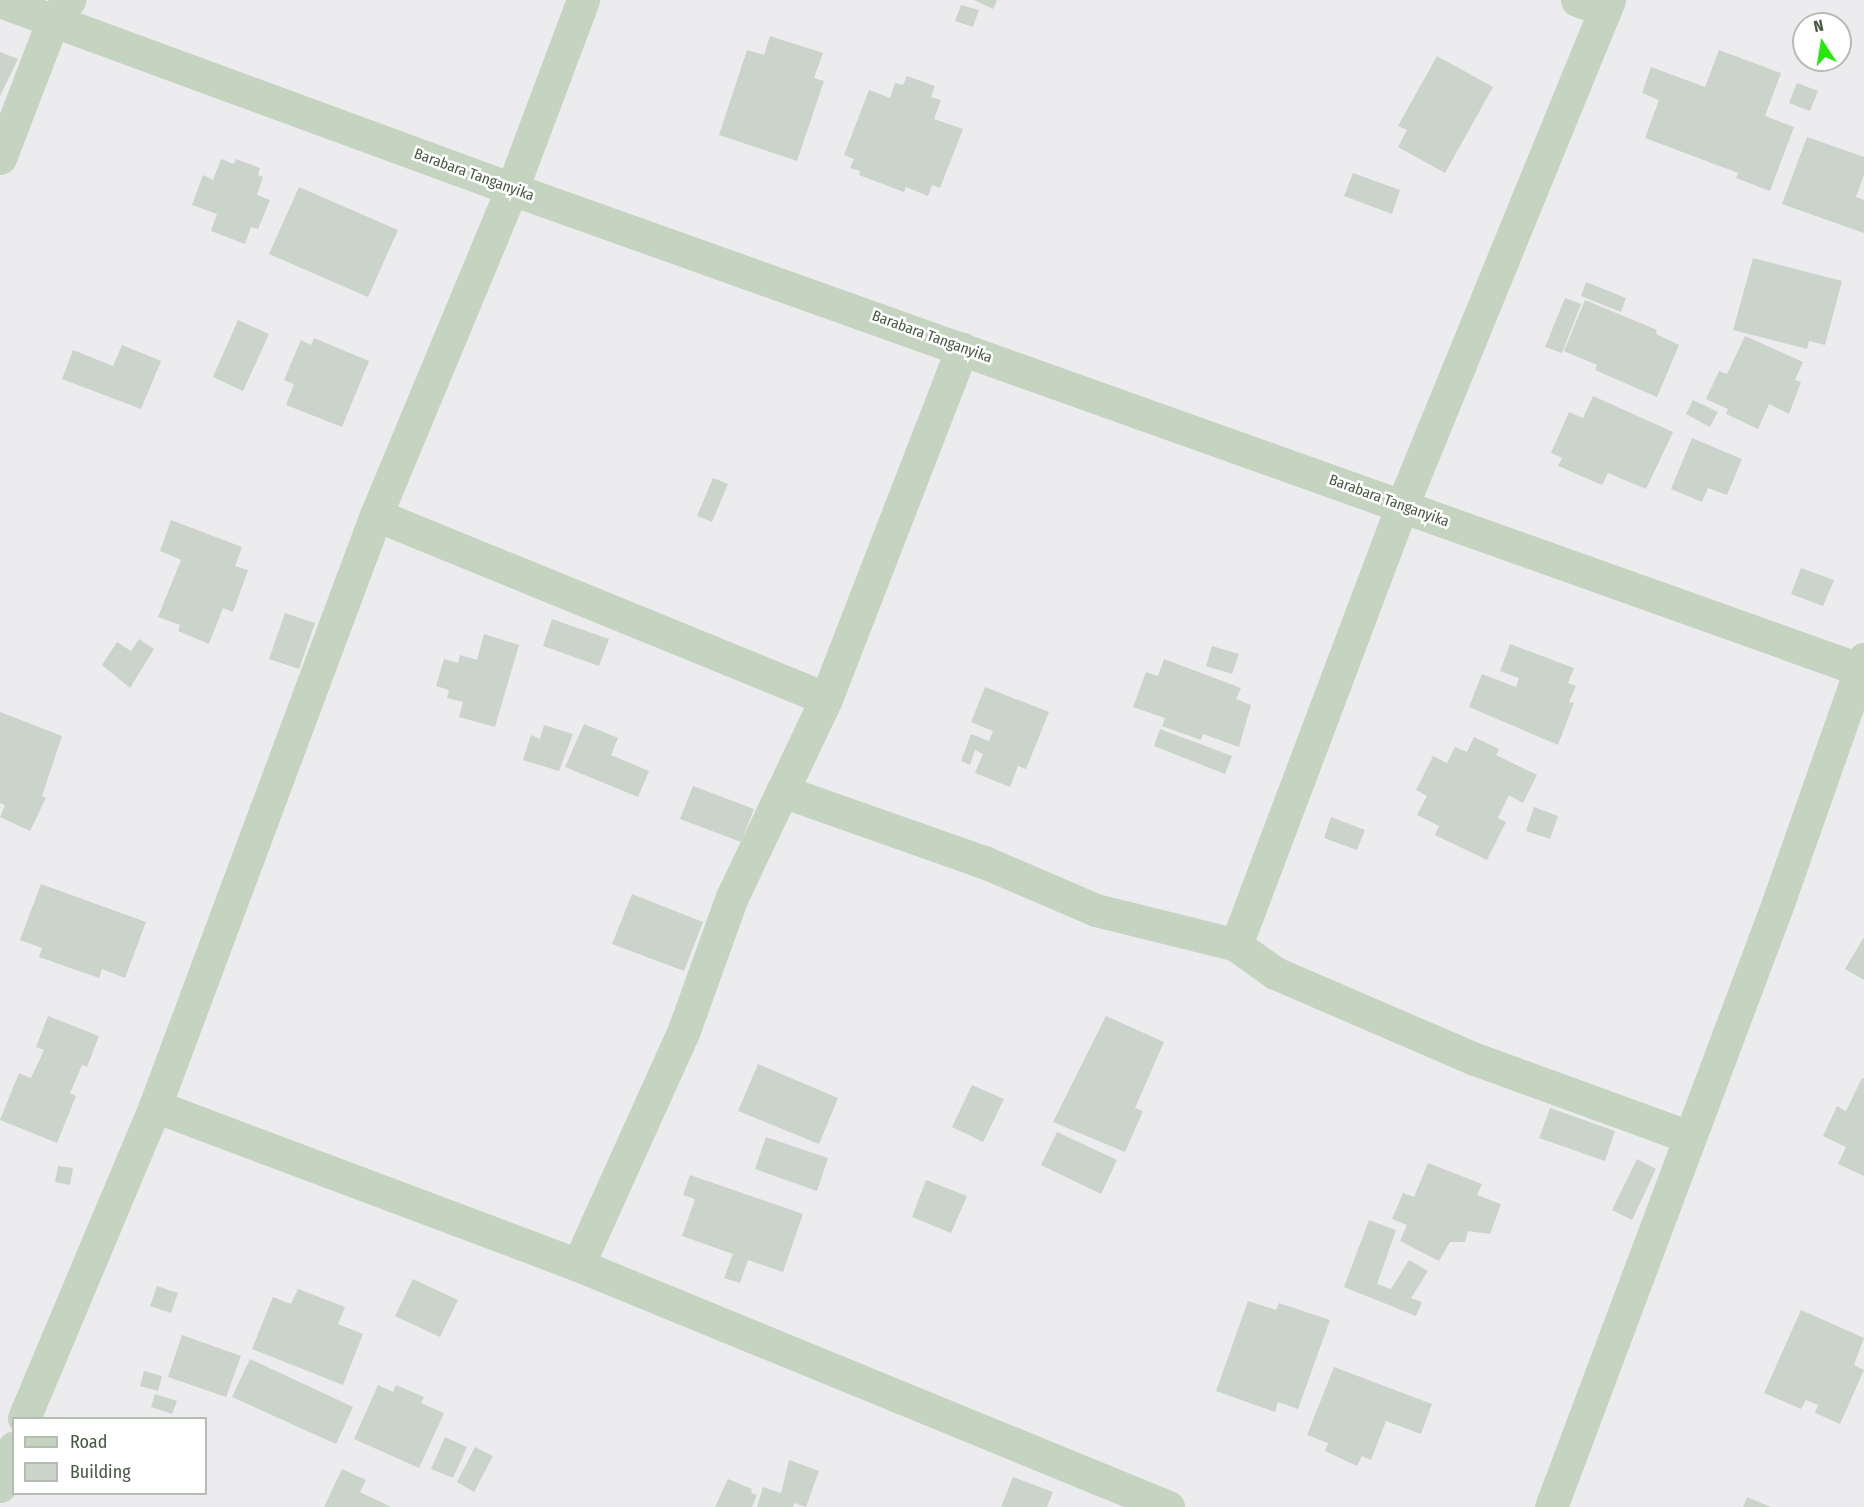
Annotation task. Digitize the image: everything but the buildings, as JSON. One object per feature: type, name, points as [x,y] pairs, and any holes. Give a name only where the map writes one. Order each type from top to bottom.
[{"type":"street","points":[[25,1417],[46,1359],[155,1106],[376,515],[512,189],[583,0]]},
{"type":"street","name":"Barabara Tanganyika","points":[[0,1],[61,10],[512,189],[1862,667]]},
{"type":"street","points":[[1236,945],[1402,506],[1597,3]]},
{"type":"street","points":[[0,158],[61,10]]},
{"type":"street","points":[[578,1265],[684,1030],[732,897],[826,699],[963,348]]},
{"type":"street","points":[[376,515],[826,699]]},
{"type":"street","points":[[1551,1507],[1778,903],[1862,667]]},
{"type":"street","points":[[783,791],[984,862],[1096,910],[1236,945],[1275,973],[1465,1055],[1689,1137]]},
{"type":"street","points":[[155,1106],[578,1265],[1168,1507]]},
{"type":"street","points":[[0,1486],[12,1453]]}]
